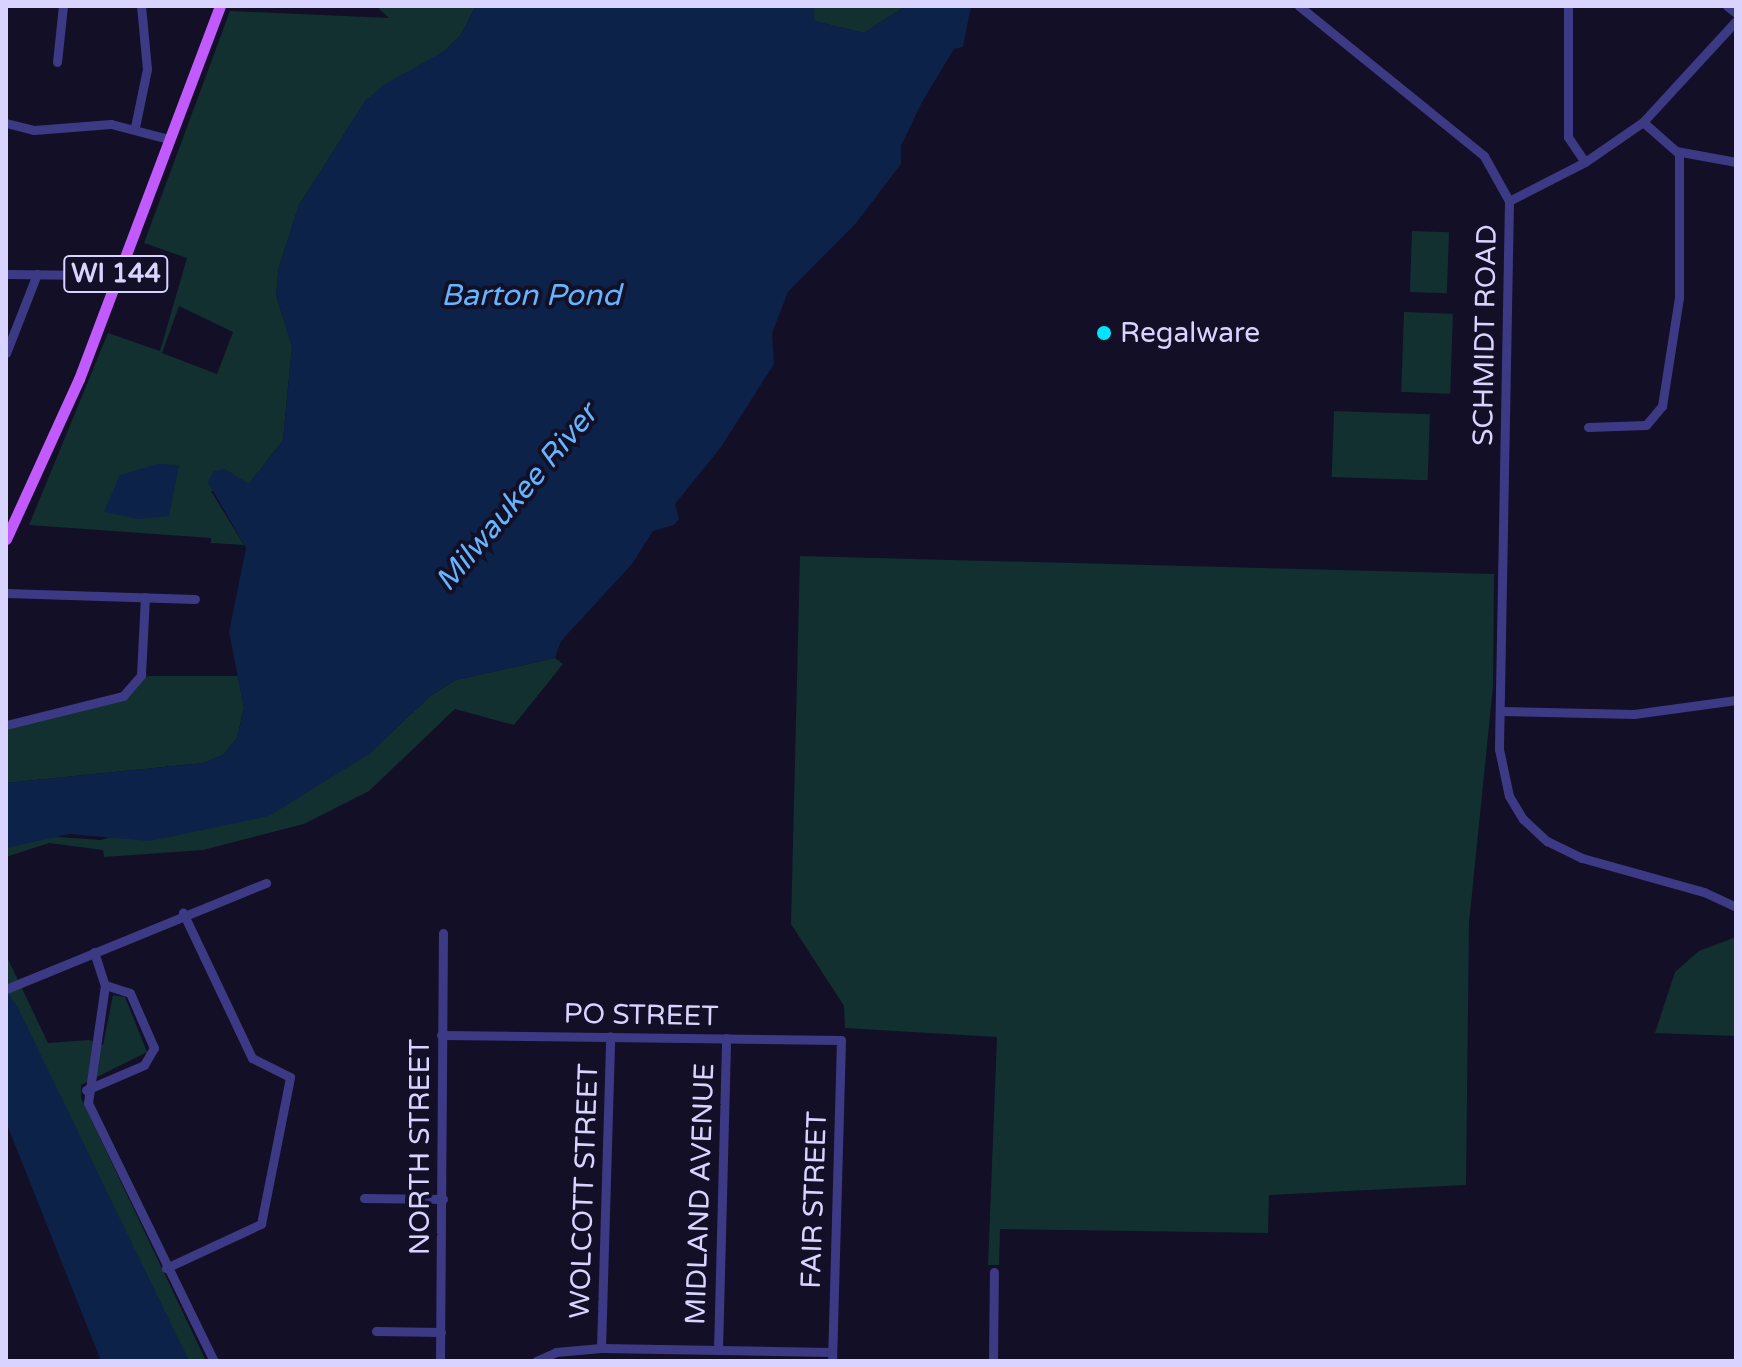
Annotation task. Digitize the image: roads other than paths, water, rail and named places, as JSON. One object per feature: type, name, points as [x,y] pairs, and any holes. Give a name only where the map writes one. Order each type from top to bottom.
[{"type":"main road","name":"WI 144","points":[[8,533],[79,379],[220,6]]},
{"type":"street","points":[[57,62],[63,6]]},
{"type":"street","points":[[135,127],[147,69],[141,6]]},
{"type":"street","name":"SCHMIDT ROAD","points":[[1299,6],[1484,156],[1509,201],[1500,768],[1509,796],[1523,819],[1547,841],[1582,858],[1704,892],[1736,907]]},
{"type":"street","points":[[1568,6],[1568,137],[1585,162]]},
{"type":"street","points":[[1727,6],[1736,13]]},
{"type":"street","points":[[1509,201],[1585,162],[1643,122],[1736,21]]},
{"type":"street","points":[[1643,122],[1679,153],[1736,162]]},
{"type":"street","points":[[6,123],[34,130],[91,123],[135,127],[168,139]]},
{"type":"street","points":[[1588,427],[1646,425],[1662,406],[1679,298],[1679,153]]},
{"type":"street","points":[[6,274],[92,275],[113,284]]},
{"type":"street","points":[[6,353],[37,274]]},
{"type":"street","points":[[6,593],[195,599]]},
{"type":"street","points":[[6,725],[123,696],[141,675],[145,597]]},
{"type":"street","points":[[1501,711],[1634,714],[1736,700]]},
{"type":"street","points":[[6,989],[183,913],[230,901],[266,883]]},
{"type":"street","points":[[166,1268],[261,1224],[290,1077],[252,1058],[183,913]]},
{"type":"street","name":"NORTH STREET","points":[[440,1361],[443,933]]},
{"type":"street","points":[[94,952],[105,985],[86,1090],[166,1268],[214,1361]]},
{"type":"street","points":[[86,1090],[144,1065],[154,1048],[130,993],[105,985]]},
{"type":"street","name":"PO STREET","points":[[441,1035],[841,1040]]},
{"type":"street","name":"WOLCOTT STREET","points":[[601,1348],[610,1036]]},
{"type":"street","name":"MIDLAND AVENUE","points":[[718,1350],[726,1038]]},
{"type":"street","name":"FAIR STREET","points":[[832,1357],[841,1040]]},
{"type":"street","points":[[364,1198],[443,1199]]},
{"type":"street","points":[[993,1361],[994,1272]]},
{"type":"street","points":[[376,1331],[441,1332]]},
{"type":"street","points":[[536,1361],[556,1352],[601,1348],[718,1350],[832,1357]]},
{"type":"water","name":"Barton Pond","points":[[476,6],[813,6],[815,21],[864,33],[906,6],[971,6],[963,47],[954,49],[922,102],[901,146],[901,164],[856,223],[788,292],[772,333],[774,364],[721,447],[675,504],[679,519],[674,525],[653,531],[632,564],[561,641],[555,658],[456,680],[430,696],[369,754],[269,816],[150,841],[70,834],[6,848],[6,783],[203,763],[223,755],[237,738],[244,708],[229,632],[246,548],[208,482],[214,471],[225,469],[249,484],[283,440],[292,346],[276,295],[279,267],[299,205],[366,100],[385,84],[443,52],[460,36]]},
{"type":"water","points":[[157,464],[179,465],[169,516],[140,519],[104,512],[120,475]]},
{"type":"water","points":[[6,991],[18,1008],[189,1361],[101,1361],[6,1122]]},
{"type":"place","name":"Regalware","points":[[1104,333]]},
{"type":"water label","name":"Milwaukee River","points":[[517,498]]}]
